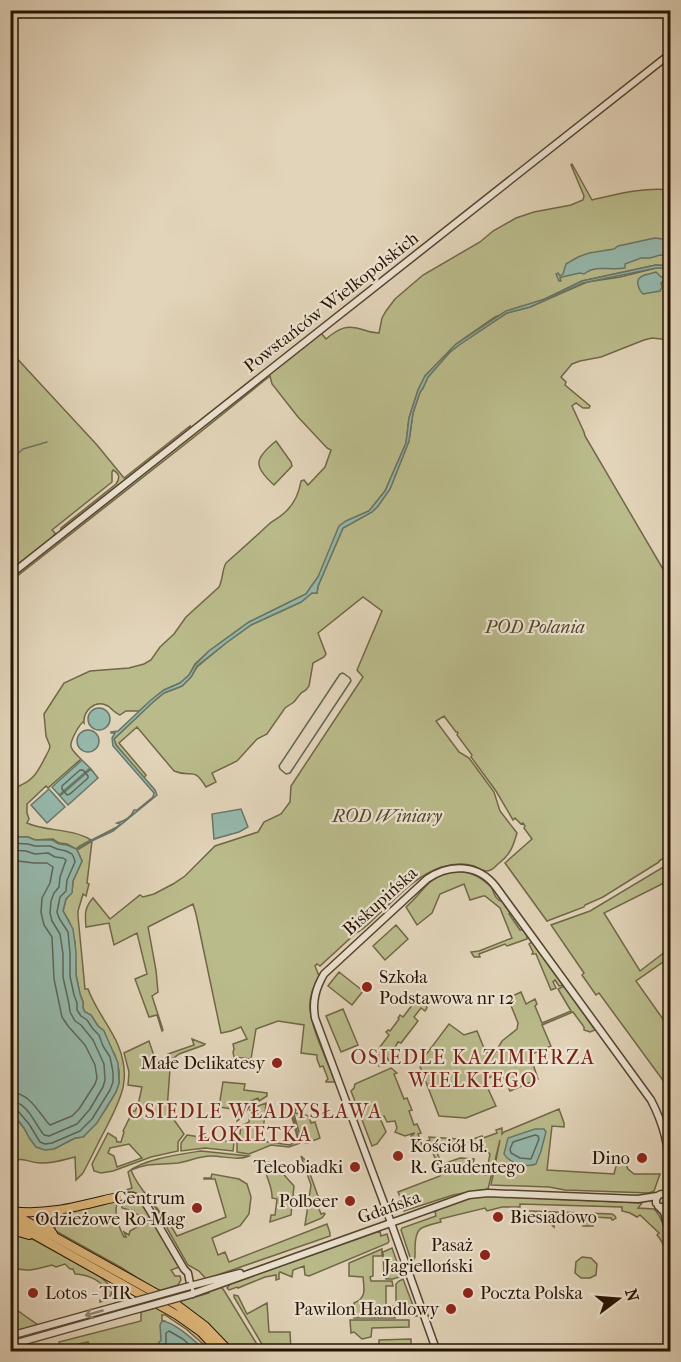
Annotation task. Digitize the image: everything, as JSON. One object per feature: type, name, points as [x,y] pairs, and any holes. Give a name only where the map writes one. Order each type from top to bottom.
[{"type":"main road","points":[[10,1211],[32,1213],[53,1211],[117,1197]]},
{"type":"main road","points":[[10,1211],[177,1305],[204,1326],[230,1352]]},
{"type":"main road","points":[[53,1211],[47,1218],[46,1224],[52,1233],[66,1243]]},
{"type":"main road","points":[[10,1221],[177,1315],[201,1332],[220,1352]]},
{"type":"main road","points":[[10,1234],[24,1233],[48,1242]]},
{"type":"street","name":"Powstańców Wielkopolskich","points":[[10,575],[670,54]]},
{"type":"street","name":"Biskupińska","points":[[437,1352],[314,1011],[315,995],[320,980],[329,968],[424,881],[439,872],[465,868],[486,876],[496,887],[651,1100],[668,1148],[669,1179],[664,1200]]},
{"type":"street","name":"Gdańska","points":[[10,1345],[209,1289],[261,1268],[461,1197],[479,1194],[664,1200]]},
{"type":"street","points":[[117,1197],[133,1196],[146,1204],[184,1269],[184,1275],[192,1294]]},
{"type":"street","points":[[664,1200],[670,1224]]},
{"type":"street","points":[[664,1200],[664,1212],[670,1235]]},
{"type":"street","name":"Gdańska","points":[[10,1336],[206,1281],[261,1268]]},
{"type":"green space","points":[[572,164],[592,200],[640,190],[670,190],[670,266],[656,265],[582,281],[545,299],[495,317],[456,344],[425,376],[418,390],[409,418],[406,443],[385,491],[369,511],[346,521],[318,577],[306,594],[249,622],[209,651],[180,683],[164,690],[139,711],[126,711],[120,715],[108,706],[99,704],[94,705],[88,711],[84,723],[77,730],[71,744],[72,749],[81,759],[27,804],[29,819],[27,823],[84,836],[91,840],[76,849],[53,839],[35,840],[28,837],[11,837],[11,789],[31,779],[49,750],[44,714],[64,683],[90,671],[129,668],[151,660],[186,617],[219,587],[226,563],[270,523],[287,511],[295,499],[301,481],[304,480],[308,485],[325,467],[331,450],[298,417],[272,384],[270,376],[11,581],[11,578],[321,333],[326,339],[335,332],[348,327],[379,333],[382,318],[395,299],[423,275],[516,218],[583,200],[584,196]]},
{"type":"green space","points":[[663,267],[670,268],[670,340],[652,338],[601,357],[580,361],[572,364],[561,377],[566,382],[565,385],[590,406],[583,408],[576,403],[572,406],[585,436],[670,581],[670,854],[603,897],[547,921],[505,863],[532,839],[523,823],[521,824],[515,818],[513,820],[457,735],[458,733],[444,716],[436,721],[459,752],[469,758],[494,792],[500,811],[517,833],[516,838],[508,854],[493,869],[485,871],[474,866],[458,864],[442,867],[424,875],[380,913],[378,912],[379,914],[320,966],[317,964],[315,966],[319,976],[311,995],[311,1016],[335,1082],[326,1082],[328,1079],[323,1066],[320,1067],[317,1055],[301,1053],[304,1025],[278,1021],[256,1029],[251,1059],[234,1057],[233,1044],[247,1039],[241,1027],[221,1033],[193,904],[148,927],[158,992],[152,996],[162,1031],[157,1015],[149,1017],[135,979],[147,974],[137,933],[114,945],[109,923],[86,927],[85,915],[88,905],[93,898],[110,919],[140,895],[143,897],[154,894],[185,876],[215,846],[258,832],[264,822],[281,814],[290,802],[291,786],[363,677],[357,670],[382,611],[363,597],[318,633],[326,654],[313,663],[309,686],[285,708],[267,734],[257,739],[237,761],[212,773],[216,782],[206,787],[195,774],[174,771],[137,727],[119,743],[146,775],[144,778],[116,745],[114,739],[153,702],[164,693],[182,686],[197,667],[251,625],[301,602],[312,593],[317,593],[343,528],[372,512],[390,489],[409,441],[413,413],[420,392],[428,377],[449,353],[507,313],[530,307],[587,282]]},
{"type":"green space","points":[[11,352],[97,445],[124,478],[190,426],[190,429],[60,533],[61,528],[116,484],[119,476],[113,470],[112,482],[52,530],[55,533],[52,539],[11,572]]},
{"type":"green space","points":[[276,441],[292,466],[274,485],[262,473],[259,463],[263,453]]},
{"type":"green space","points":[[92,841],[87,883],[89,884],[78,911],[85,989],[88,989],[118,1045],[124,1078],[120,1098],[83,1173],[76,1180],[75,1157],[49,1163],[11,1161],[10,1111],[30,1139],[54,1149],[75,1138],[83,1137],[105,1110],[119,1083],[119,1070],[115,1055],[104,1031],[83,1008],[76,975],[75,942],[69,921],[63,911],[82,861],[77,850]]},
{"type":"green space","points":[[665,866],[670,867],[670,880],[604,913],[640,971],[670,948],[663,962],[636,981],[670,1029],[670,1090],[599,993],[596,995],[582,975],[584,973],[551,925],[590,911]]},
{"type":"green space","points":[[455,871],[474,875],[491,886],[495,896],[503,902],[520,930],[523,929],[527,939],[507,946],[505,944],[479,954],[480,957],[474,957],[471,952],[512,938],[500,908],[485,896],[470,900],[464,884],[440,894],[432,913],[417,925],[406,907],[432,880]]},
{"type":"green space","points":[[396,925],[408,939],[385,960],[373,946]]},
{"type":"green space","points":[[532,942],[563,985],[559,986],[555,980],[553,982],[556,988],[551,990],[536,954],[532,954],[529,944]]},
{"type":"green space","points":[[339,972],[363,991],[352,1005],[328,986]]},
{"type":"green space","points":[[564,986],[595,1030],[590,1032],[584,1030],[573,1012],[542,1025],[551,1046],[530,1055],[538,1079],[510,1091],[501,1072],[484,1080],[496,1106],[466,1118],[439,1116],[419,1064],[449,1024],[464,1035],[477,1031],[486,1053],[488,1052],[492,1058],[502,1041],[517,1029],[518,1023],[508,998],[521,992],[526,1004],[535,999],[537,1004],[535,1006],[542,1023],[571,1011],[558,989]]},
{"type":"green space","points":[[412,994],[427,1008],[425,1011],[421,1008],[414,1017],[418,1021],[401,1043],[398,1042],[391,1054],[394,1056],[390,1063],[385,1054],[381,1058],[383,1064],[379,1066],[378,1060],[373,1056],[389,1035],[386,1032],[390,1031],[400,1015],[403,1017],[413,1004],[407,999]]},
{"type":"green space","points":[[343,1009],[358,1045],[341,1052],[326,1016]]},
{"type":"green space","points":[[192,1039],[205,1044],[179,1054],[174,1058],[170,1069],[167,1110],[184,1134],[178,1142],[178,1151],[151,1157],[113,1171],[101,1173],[94,1171],[92,1164],[108,1133],[116,1138],[117,1142],[121,1142],[123,1131],[138,1105],[142,1087],[128,1085],[129,1072],[124,1053],[149,1041],[155,1059],[162,1061],[170,1059],[168,1054],[194,1045]],"holes":[[[129,1144],[142,1158],[117,1167],[114,1156],[108,1153],[110,1148]]]},
{"type":"green space","points":[[391,1068],[397,1073],[394,1074],[404,1099],[407,1098],[412,1110],[409,1111],[414,1125],[417,1124],[421,1133],[418,1134],[422,1145],[426,1146],[414,1150],[411,1136],[414,1133],[405,1136],[395,1132],[397,1128],[395,1121],[387,1122],[384,1116],[380,1118],[386,1132],[377,1144],[372,1146],[351,1091],[355,1084]]},
{"type":"green space","points":[[223,1082],[245,1084],[244,1090],[267,1093],[267,1096],[259,1101],[258,1098],[249,1102],[250,1106],[237,1121],[238,1110],[219,1107]]},
{"type":"green space","points":[[266,1103],[262,1141],[290,1145],[298,1140],[289,1106],[300,1143],[289,1147],[271,1145],[249,1154],[237,1152],[237,1135],[240,1134],[241,1126],[249,1122],[250,1110]]},
{"type":"green space","points":[[292,1108],[296,1109],[295,1113],[309,1116],[311,1123],[315,1122],[320,1138],[307,1143],[302,1142]]},
{"type":"green space","points":[[559,1109],[564,1127],[552,1126],[547,1170],[614,1174],[618,1159],[623,1157],[628,1169],[634,1174],[660,1174],[654,1191],[649,1193],[565,1190],[549,1187],[491,1185],[500,1140],[488,1189],[453,1195],[404,1211],[398,1192],[440,1176],[441,1172],[433,1150],[427,1141],[430,1140],[429,1137],[458,1139],[459,1141],[436,1150],[443,1164],[460,1158],[474,1159],[472,1171],[486,1175],[490,1154],[478,1143],[469,1142],[470,1140],[497,1133],[496,1130],[502,1128],[502,1134]]},
{"type":"green space","points":[[187,1135],[234,1142],[233,1151],[205,1148],[181,1151],[181,1143]]},
{"type":"green space","points":[[201,1151],[249,1156],[236,1158],[207,1156],[131,1170],[141,1188],[162,1215],[164,1214],[177,1236],[226,1217],[215,1179],[204,1179],[211,1178],[212,1174],[239,1179],[247,1184],[251,1197],[249,1214],[240,1226],[212,1238],[218,1255],[225,1252],[229,1262],[327,1224],[330,1236],[206,1279],[199,1271],[188,1265],[155,1207],[139,1194],[120,1192],[132,1188],[128,1172],[134,1167],[163,1158]]},
{"type":"green space","points":[[301,1156],[305,1160],[319,1199],[316,1201],[321,1214],[325,1214],[322,1218],[305,1225],[311,1185]]},
{"type":"green space","points":[[267,1162],[277,1167],[294,1186],[291,1215],[270,1222],[271,1215],[275,1215],[277,1199],[272,1198],[266,1171]]},
{"type":"green space","points":[[488,1196],[642,1203],[638,1208],[654,1209],[660,1216],[667,1238],[669,1264],[670,1297],[664,1297],[664,1291],[669,1290],[669,1275],[665,1274],[666,1254],[657,1235],[659,1233],[640,1215],[637,1217],[622,1211],[622,1207],[520,1204],[520,1207],[502,1207],[487,1211],[485,1208],[440,1219],[441,1222],[424,1227],[418,1232],[412,1263],[402,1228],[436,1216],[435,1212],[453,1202]]},
{"type":"green space","points":[[126,1198],[142,1204],[172,1252],[179,1267],[171,1270],[175,1276],[180,1276],[181,1280],[178,1285],[158,1291],[52,1229],[48,1220],[52,1216],[52,1226],[55,1228],[57,1214],[114,1201],[117,1203],[118,1224],[126,1237],[124,1232],[129,1235],[130,1231],[144,1223],[141,1216],[134,1211],[131,1213],[122,1208],[121,1202]]},
{"type":"green space","points":[[530,1211],[612,1214],[616,1218],[612,1220],[611,1218],[594,1217],[593,1226],[583,1226],[583,1217],[555,1216],[554,1227],[544,1217],[533,1218]]},
{"type":"green space","points":[[380,1231],[381,1236],[387,1234],[388,1243],[309,1276],[305,1275],[304,1266],[293,1270],[292,1277],[280,1272],[279,1279],[276,1280],[276,1275],[238,1288],[229,1290],[227,1288],[230,1284]]},
{"type":"green space","points":[[10,1235],[27,1236],[99,1276],[110,1286],[112,1293],[100,1302],[103,1298],[102,1285],[91,1278],[75,1274],[73,1269],[65,1264],[27,1270],[11,1267]]},
{"type":"green space","points":[[392,1248],[402,1276],[386,1279],[383,1252]]},
{"type":"green space","points":[[382,1249],[382,1256],[373,1256],[373,1276],[370,1277],[371,1281],[392,1281],[393,1286],[386,1286],[386,1306],[395,1306],[395,1318],[354,1318],[354,1303],[363,1295],[364,1285],[363,1277],[349,1276],[349,1263]]},
{"type":"green space","points":[[582,1257],[591,1258],[597,1264],[596,1275],[581,1278],[575,1273],[576,1262]]},
{"type":"green space","points":[[403,1279],[417,1316],[396,1316],[396,1284]]},
{"type":"green space","points":[[220,1287],[261,1351],[234,1351],[178,1302],[209,1293]]},
{"type":"green space","points":[[234,1295],[238,1296],[247,1314],[267,1303],[269,1332],[290,1332],[291,1351],[266,1351]]},
{"type":"green space","points":[[11,1306],[38,1325],[11,1333]]},
{"type":"green space","points":[[159,1307],[200,1335],[217,1351],[211,1351],[186,1329],[165,1315],[162,1315],[162,1321],[165,1321],[163,1351],[90,1351],[88,1342],[61,1348],[59,1342],[141,1321],[141,1312]]},
{"type":"green space","points":[[350,1320],[409,1320],[409,1327],[372,1328],[371,1337],[362,1339],[354,1332],[351,1333]]},
{"type":"green space","points":[[411,1339],[411,1351],[379,1351],[379,1340]]},
{"type":"water","points":[[655,238],[670,240],[670,256],[641,258],[625,264],[625,268],[594,269],[584,274],[562,277],[561,281],[556,274],[560,276],[566,264],[589,253]]},
{"type":"water","points":[[656,265],[670,266],[670,268],[656,268],[583,283],[530,307],[507,313],[450,352],[428,377],[420,392],[413,413],[409,441],[390,489],[372,512],[343,528],[317,593],[312,593],[301,602],[251,625],[197,666],[182,686],[164,693],[153,702],[114,739],[116,745],[157,795],[113,831],[77,850],[82,861],[73,881],[72,893],[66,899],[63,911],[73,929],[76,975],[83,1008],[104,1031],[118,1063],[119,1083],[97,1123],[83,1137],[75,1138],[54,1149],[45,1150],[36,1147],[11,1111],[11,837],[52,840],[76,849],[80,846],[117,827],[120,824],[117,823],[128,818],[134,810],[153,797],[154,793],[113,746],[112,738],[115,733],[111,732],[118,731],[164,690],[180,683],[209,651],[249,622],[306,594],[318,577],[339,526],[369,511],[385,491],[406,443],[409,418],[418,390],[425,376],[456,344],[506,311],[545,299],[582,281]]},
{"type":"water","points":[[656,272],[661,277],[670,275],[670,278],[666,278],[661,283],[660,291],[643,294],[638,285],[639,279]]},
{"type":"water","points":[[99,708],[107,711],[110,719],[107,727],[99,730],[91,727],[88,719],[91,711]]},
{"type":"water","points":[[88,730],[96,733],[99,741],[96,749],[88,752],[80,749],[77,741],[80,733]]},
{"type":"water","points":[[82,760],[90,768],[59,795],[52,787]]},
{"type":"water","points":[[91,769],[98,778],[68,805],[60,796]]},
{"type":"water","points":[[49,789],[65,807],[47,823],[31,805]]},
{"type":"water","points":[[241,809],[248,827],[214,839],[212,814]]},
{"type":"water","points":[[535,1129],[544,1129],[546,1132],[536,1164],[523,1165],[506,1157],[504,1154],[508,1138]]},
{"type":"water","points":[[162,1321],[179,1329],[206,1351],[153,1351],[161,1340]]},
{"type":"waterway","points":[[10,460],[23,449],[47,442]]},
{"type":"place","name":"Szkoła Podstawowa nr 12","points":[[367,987]]},
{"type":"place","name":"Małe Delikatesy","points":[[277,1063]]},
{"type":"place","name":"Kościół bł. R. Gaudentego","points":[[398,1156]]},
{"type":"place","name":"Dino","points":[[642,1158]]},
{"type":"place","name":"Teleobiadki","points":[[355,1167]]},
{"type":"place","name":"Polbeer","points":[[350,1201]]},
{"type":"place","name":"Centrum Odzieżowe Ro-Mag","points":[[197,1208]]},
{"type":"place","name":"Biesiadowo","points":[[498,1217]]},
{"type":"place","name":"Pasaż Jagielloński","points":[[485,1255]]},
{"type":"place","name":"Lotos - TIR","points":[[33,1293]]},
{"type":"place","name":"Poczta Polska","points":[[468,1293]]},
{"type":"place","name":"Pawilon Handlowy","points":[[451,1309]]},
{"type":"district","name":"OSIEDLE KAZIMIERZA WIELKIEGO","points":[[473,1068]]},
{"type":"district","name":"OSIEDLE WŁADYSŁAWA ŁOKIETKA","points":[[255,1122]]},
{"type":"park label","name":"POD Polania","points":[[535,627]]},
{"type":"park label","name":"ROD Winiary","points":[[387,816]]}]
